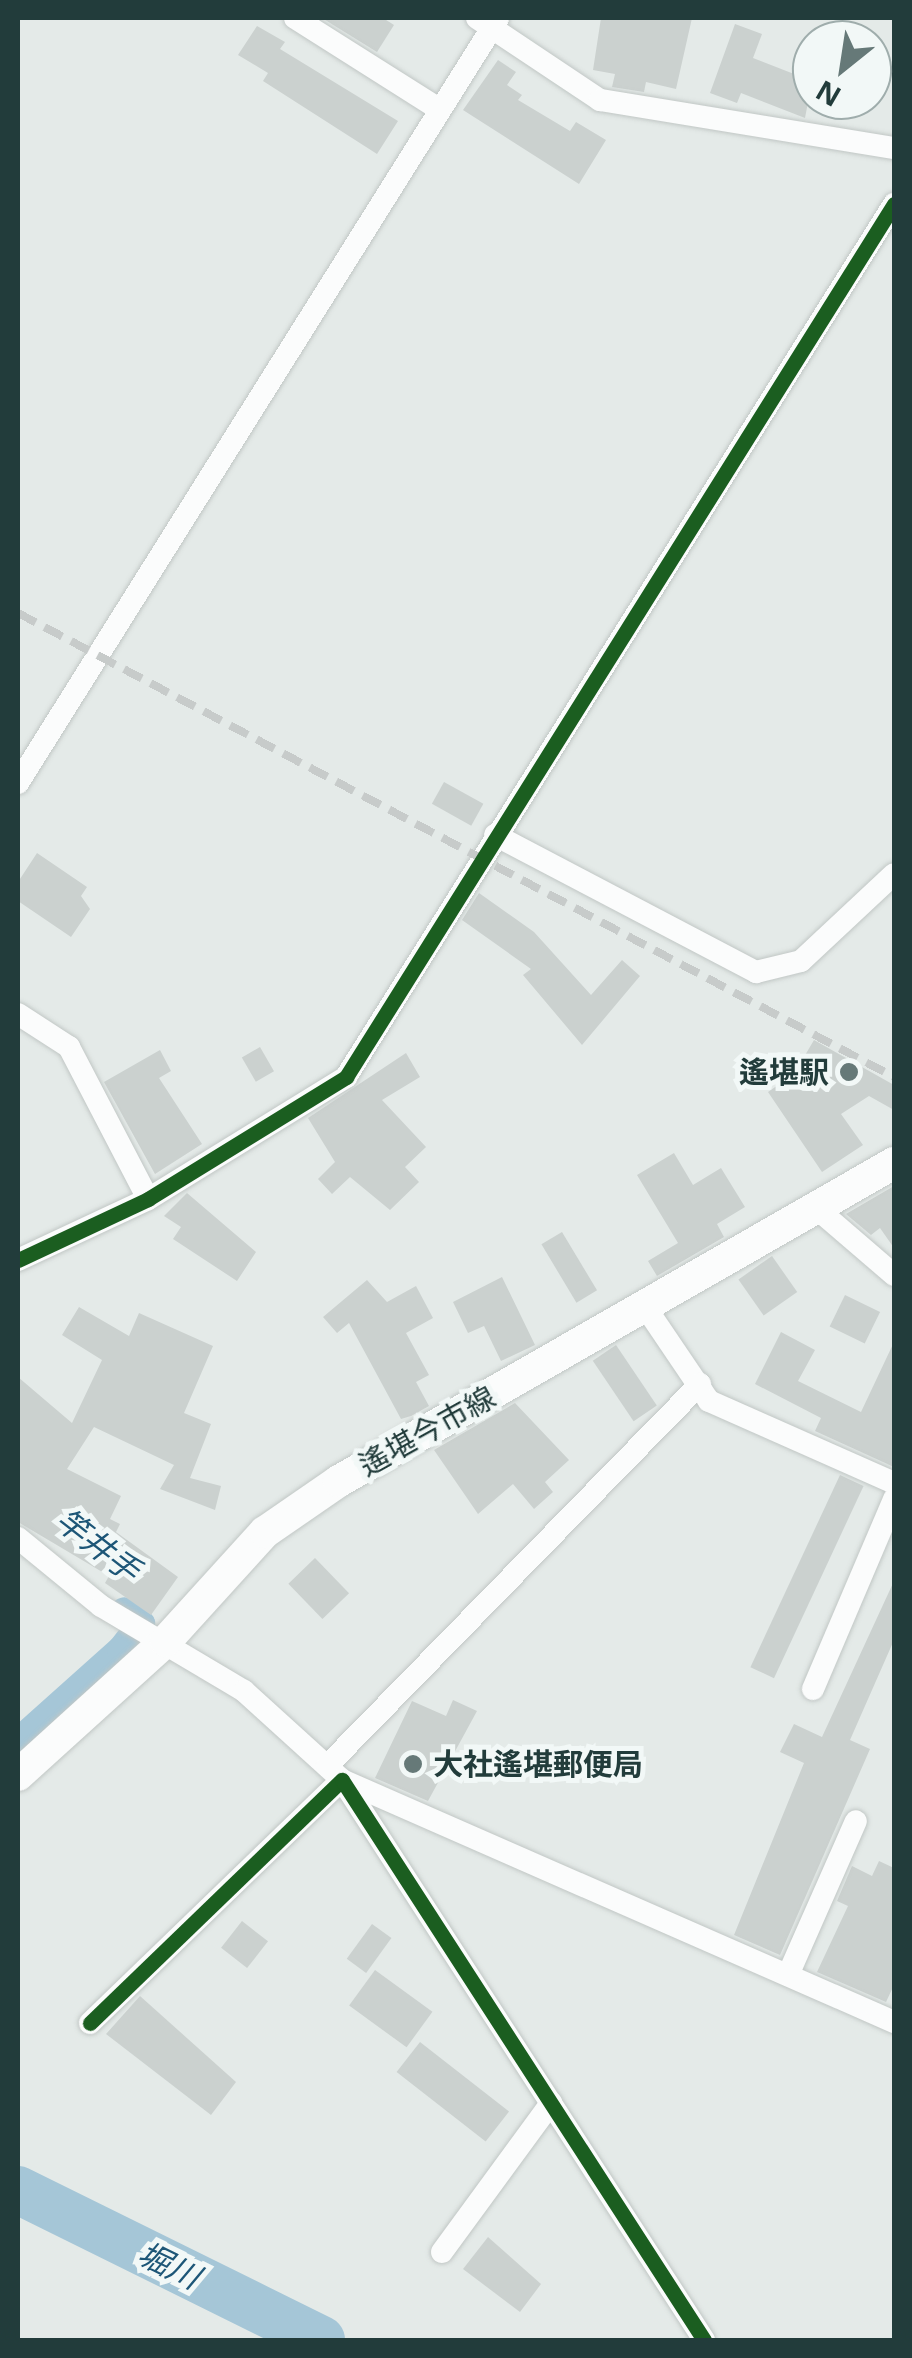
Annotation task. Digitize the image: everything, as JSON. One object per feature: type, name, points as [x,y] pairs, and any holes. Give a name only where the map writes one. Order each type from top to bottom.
[{"type":"main road","name":"遙堪今市線","points":[[18,1775],[166,1641],[266,1532],[339,1480],[894,1163]]},
{"type":"street","points":[[295,18],[439,109]]},
{"type":"street","points":[[18,783],[439,109],[489,20],[600,100],[894,148]]},
{"type":"street","points":[[18,1260],[148,1199],[346,1078],[894,204]]},
{"type":"street","points":[[495,835],[756,972],[801,961],[894,874]]},
{"type":"street","points":[[18,1014],[69,1047],[148,1199]]},
{"type":"street","points":[[815,1207],[894,1275]]},
{"type":"street","points":[[646,1308],[710,1401],[894,1483]]},
{"type":"street","points":[[90,2023],[335,1773],[700,1384]]},
{"type":"street","points":[[813,1688],[894,1499]]},
{"type":"street","points":[[18,1538],[101,1606],[166,1641],[244,1691],[335,1773],[704,2340]]},
{"type":"street","points":[[335,1773],[894,2022]]},
{"type":"street","points":[[788,1975],[856,1821]]},
{"type":"street","points":[[442,2252],[551,2103]]},
{"type":"building","points":[[322,18],[383,18],[394,25],[377,52]]},
{"type":"building","points":[[601,18],[692,18],[676,89],[646,82],[644,92],[612,87],[615,74],[593,70]]},
{"type":"building","points":[[735,24],[762,34],[753,58],[792,73],[792,113],[741,93],[737,103],[710,93]]},
{"type":"building","points":[[257,26],[285,42],[280,49],[398,121],[377,154],[263,81],[268,73],[238,55]]},
{"type":"building","points":[[498,60],[516,72],[507,85],[522,95],[518,100],[570,131],[576,122],[606,140],[579,184],[463,110]]},
{"type":"building","points":[[444,782],[483,804],[471,826],[432,804]]},
{"type":"building","points":[[37,853],[87,887],[81,896],[90,909],[71,937],[18,901],[18,882]]},
{"type":"building","points":[[479,893],[534,932],[591,995],[622,960],[640,976],[582,1045],[523,975],[531,969],[462,920]]},
{"type":"building","points":[[814,1040],[894,1085],[894,1110],[869,1096],[841,1114],[863,1145],[822,1172],[768,1092],[794,1074]]},
{"type":"building","points":[[260,1047],[274,1071],[256,1082],[242,1058]]},
{"type":"building","points":[[160,1050],[171,1071],[159,1078],[202,1144],[155,1174],[104,1082]]},
{"type":"building","points":[[406,1053],[420,1077],[382,1100],[426,1147],[405,1167],[419,1182],[390,1210],[350,1177],[332,1194],[318,1179],[335,1162],[308,1118]]},
{"type":"building","points":[[674,1153],[693,1185],[721,1168],[745,1207],[717,1224],[724,1237],[657,1276],[648,1261],[678,1243],[637,1175]]},
{"type":"building","points":[[894,1186],[894,1248],[880,1228],[871,1235],[846,1214]]},
{"type":"building","points":[[187,1193],[256,1252],[237,1281],[173,1239],[181,1227],[164,1216]]},
{"type":"building","points":[[562,1232],[597,1290],[576,1303],[541,1244]]},
{"type":"building","points":[[772,1256],[797,1292],[764,1316],[738,1280]]},
{"type":"building","points":[[502,1277],[535,1345],[501,1361],[484,1326],[468,1333],[453,1302]]},
{"type":"building","points":[[367,1280],[387,1302],[416,1286],[433,1318],[406,1333],[429,1375],[416,1382],[429,1406],[401,1419],[349,1323],[337,1333],[323,1317]]},
{"type":"building","points":[[845,1295],[880,1312],[865,1344],[830,1326]]},
{"type":"building","points":[[79,1307],[129,1336],[139,1313],[213,1346],[184,1413],[211,1424],[190,1478],[221,1486],[215,1510],[160,1489],[174,1465],[94,1427],[67,1469],[121,1496],[110,1519],[120,1524],[116,1532],[178,1577],[151,1615],[105,1583],[109,1576],[18,1522],[18,1377],[72,1423],[102,1360],[62,1335]]},
{"type":"building","points":[[781,1332],[815,1350],[798,1381],[861,1412],[894,1342],[894,1467],[815,1431],[821,1418],[755,1384]]},
{"type":"building","points":[[616,1345],[657,1406],[634,1421],[593,1361]]},
{"type":"building","points":[[515,1403],[569,1460],[545,1482],[553,1492],[534,1509],[513,1484],[478,1514],[434,1450]]},
{"type":"building","points":[[840,1475],[864,1486],[774,1678],[750,1667]]},
{"type":"building","points":[[315,1558],[349,1593],[322,1619],[288,1584]]},
{"type":"building","points":[[894,1581],[894,1640],[850,1740],[870,1749],[780,1955],[734,1935],[804,1763],[780,1752],[794,1724],[822,1737]]},
{"type":"building","points":[[453,1700],[477,1711],[428,1801],[375,1778],[412,1701],[446,1716]]},
{"type":"building","points":[[879,1861],[894,1868],[894,1985],[886,2002],[817,1972],[848,1906],[837,1901],[852,1866],[872,1876]]},
{"type":"building","points":[[242,1921],[268,1941],[247,1968],[221,1948]]},
{"type":"building","points":[[372,1924],[391,1938],[366,1973],[347,1959]]},
{"type":"building","points":[[375,1970],[432,2012],[407,2047],[349,2006]]},
{"type":"building","points":[[140,1996],[236,2082],[211,2115],[106,2034]]},
{"type":"building","points":[[420,2042],[509,2112],[486,2142],[397,2072]]},
{"type":"building","points":[[488,2237],[541,2284],[520,2312],[463,2269]]},
{"type":"waterway","name":"竿井手","points":[[18,1742],[121,1650],[141,1624],[124,1611]]},
{"type":"waterway","name":"堀川","points":[[18,2190],[321,2340]]},
{"type":"railway","points":[[18,613],[894,1077]]},
{"type":"cycle path","points":[[18,1260],[148,1199],[346,1077],[894,204]]},
{"type":"cycle path","points":[[90,2023],[342,1780],[704,2340]]},
{"type":"place","name":"遙堪駅","points":[[849,1072]]},
{"type":"place","name":"大社遙堪郵便局","points":[[413,1764]]}]
